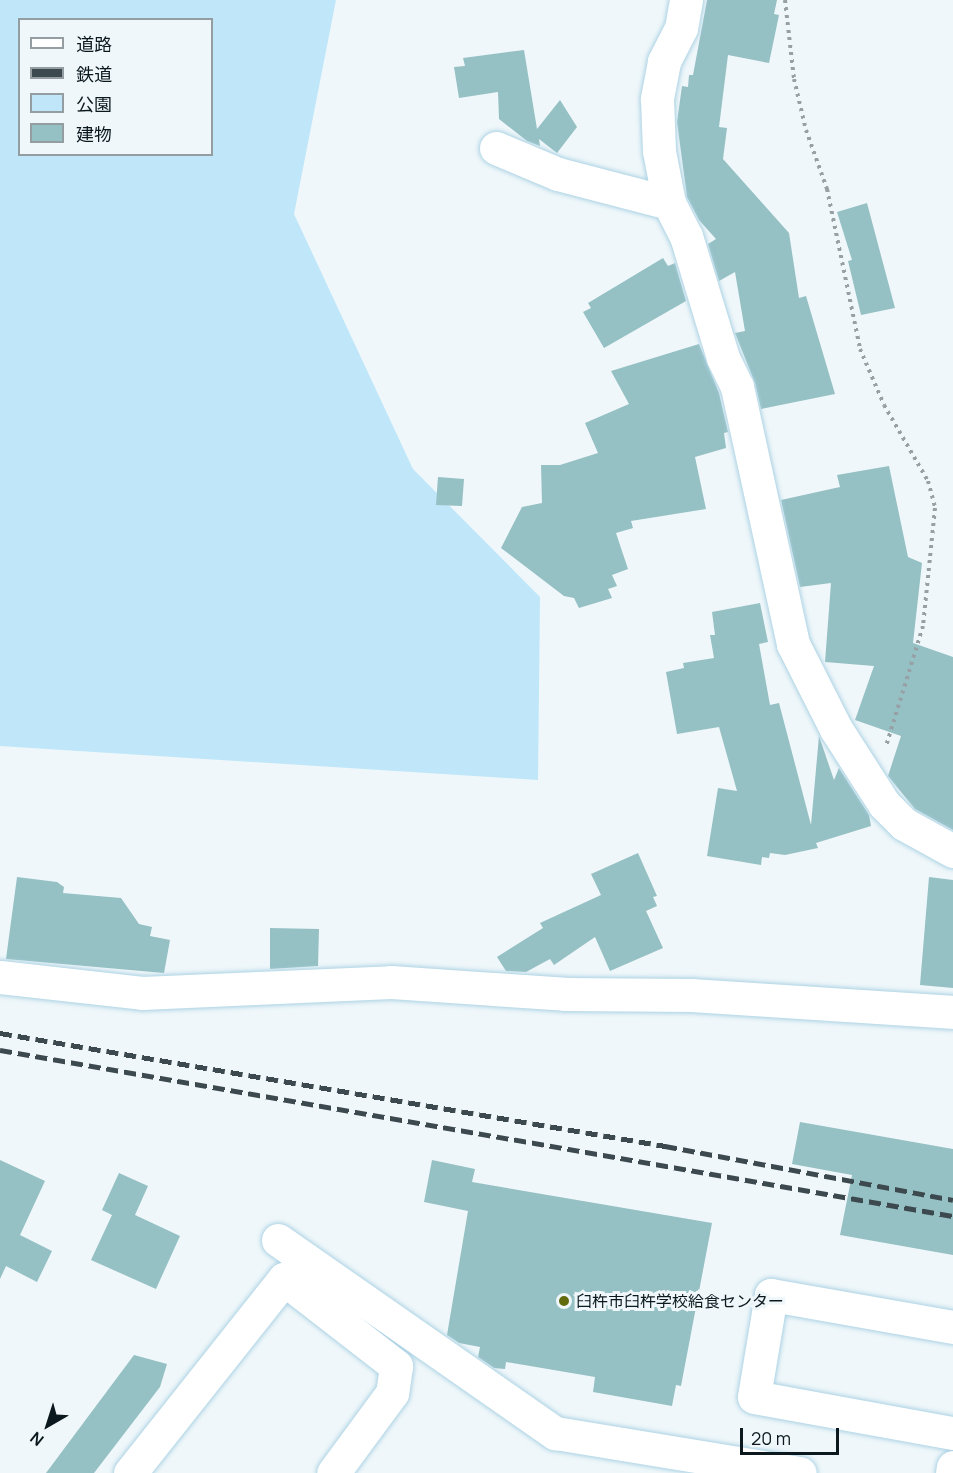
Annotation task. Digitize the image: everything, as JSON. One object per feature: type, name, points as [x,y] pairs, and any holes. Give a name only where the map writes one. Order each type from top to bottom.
[{"type":"street","points":[[686,0],[681,28],[664,63],[657,99],[659,151],[669,203],[686,236],[723,358],[737,387],[793,644],[831,718],[884,804],[904,824],[953,851]]},
{"type":"street","points":[[496,148],[558,174],[669,203]]},
{"type":"street","points":[[0,977],[142,993],[391,982],[565,994],[692,995],[953,1012]]},
{"type":"street","points":[[278,1240],[555,1433],[780,1471]]},
{"type":"street","points":[[130,1473],[284,1279],[396,1366],[392,1393],[333,1473]]},
{"type":"street","points":[[953,1327],[771,1295],[754,1397],[953,1433]]},
{"type":"street","points":[[952,1473],[953,1467]]},
{"type":"path","points":[[785,0],[794,79],[806,130],[827,189],[860,349],[884,405],[928,481],[935,508],[923,626],[898,715],[878,766],[868,778]]},
{"type":"green space","points":[[0,0],[336,0],[294,214],[413,469],[540,597],[538,780],[0,746]]},
{"type":"building","points":[[707,0],[777,0],[774,14],[779,15],[769,63],[728,55],[719,127],[727,128],[723,159],[789,233],[799,298],[806,296],[835,394],[761,409],[755,383],[735,333],[745,331],[735,272],[719,281],[708,244],[716,239],[699,220],[687,197],[677,122],[682,86],[688,87],[689,75],[693,75]]},
{"type":"building","points":[[524,50],[537,129],[560,100],[577,127],[557,153],[539,139],[540,146],[527,141],[499,119],[498,92],[459,98],[454,67],[465,66],[463,58]]},
{"type":"building","points":[[867,203],[895,308],[861,315],[848,261],[852,260],[837,212]]},
{"type":"building","points":[[663,258],[668,266],[675,263],[686,301],[604,348],[583,312],[591,308],[588,303]]},
{"type":"building","points":[[699,344],[719,393],[728,432],[724,433],[726,448],[695,457],[706,509],[631,521],[633,528],[616,533],[628,569],[612,575],[617,586],[608,589],[612,598],[579,608],[574,598],[564,596],[501,548],[522,507],[542,503],[541,465],[560,465],[598,453],[585,423],[629,404],[611,371]]},
{"type":"building","points":[[889,466],[908,557],[922,563],[913,643],[953,657],[953,830],[915,809],[888,776],[901,736],[855,720],[874,666],[825,662],[831,583],[800,587],[781,500],[840,487],[837,475]]},
{"type":"building","points":[[438,477],[464,479],[462,506],[436,505]]},
{"type":"building","points":[[760,603],[768,642],[759,644],[770,705],[779,703],[811,825],[819,736],[834,780],[839,768],[869,815],[871,826],[816,843],[818,848],[785,855],[770,853],[769,858],[762,857],[761,865],[707,856],[718,788],[737,791],[719,727],[677,734],[666,672],[684,668],[683,663],[714,658],[710,635],[715,635],[712,612]]},
{"type":"building","points":[[638,853],[657,896],[653,897],[657,906],[646,911],[663,948],[610,971],[595,937],[554,965],[550,959],[526,972],[506,971],[497,957],[543,928],[540,923],[601,895],[591,874]]},
{"type":"building","points":[[17,877],[57,882],[64,887],[63,893],[121,898],[139,924],[152,927],[150,936],[170,940],[164,973],[6,959]]},
{"type":"building","points":[[929,877],[953,880],[953,988],[920,985]]},
{"type":"building","points":[[270,928],[319,929],[318,966],[270,969]]},
{"type":"building","points":[[800,1122],[953,1149],[953,1255],[840,1235],[852,1175],[792,1164]]},
{"type":"building","points":[[0,1160],[45,1181],[20,1235],[52,1251],[37,1282],[6,1266],[0,1279]]},
{"type":"building","name":"臼杵市臼杵学校給食センター","points":[[432,1160],[475,1169],[472,1182],[712,1223],[681,1386],[676,1385],[672,1406],[593,1392],[595,1377],[506,1362],[505,1369],[494,1368],[478,1357],[480,1347],[459,1343],[447,1335],[468,1211],[424,1202]]},
{"type":"building","points":[[119,1173],[148,1186],[135,1215],[180,1236],[156,1289],[91,1260],[112,1215],[102,1210]]},
{"type":"building","points":[[134,1355],[167,1364],[160,1387],[94,1473],[46,1473]]},
{"type":"railway","points":[[0,1033],[665,1146],[953,1200]]},
{"type":"railway","points":[[0,1050],[953,1216]]},
{"type":"place","name":"臼杵市臼杵学校給食センター","points":[[564,1301]]}]
